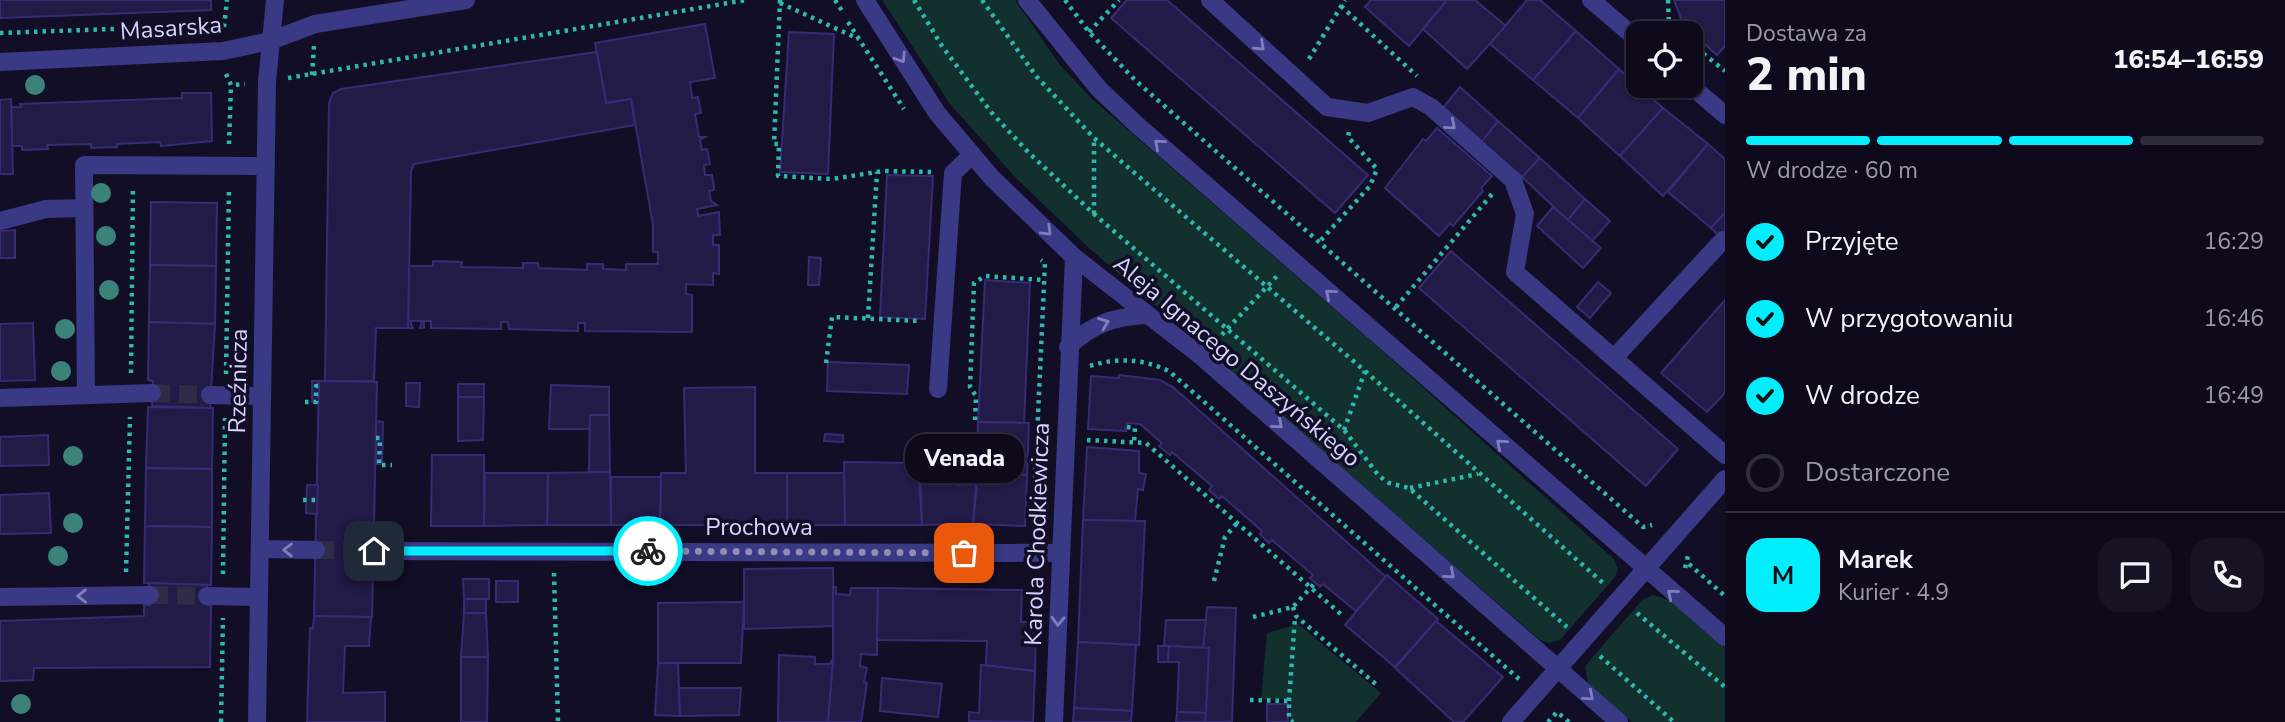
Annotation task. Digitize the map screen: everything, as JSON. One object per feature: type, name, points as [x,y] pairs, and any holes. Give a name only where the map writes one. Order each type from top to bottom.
[{"type":"street","name":"Rzeźnicza","points":[[257,722],[265,166],[270,41],[275,0]]},
{"type":"street","name":"Masarska","points":[[0,62],[223,51],[270,41],[315,24],[466,0]]},
{"type":"street","name":"Aleja Ignacego Daszyńskiego","points":[[865,0],[937,113],[972,155],[1074,257],[1202,356],[1619,722]]},
{"type":"street","points":[[1027,0],[1099,89],[1644,570],[1725,637]]},
{"type":"street","points":[[1210,0],[1327,107],[1368,113],[1413,97],[1427,105],[1513,180],[1525,214],[1515,272],[1725,455]]},
{"type":"street","points":[[1591,0],[1626,30]]},
{"type":"street","points":[[1703,96],[1725,115]]},
{"type":"street","points":[[939,389],[953,173],[972,155]]},
{"type":"street","points":[[86,396],[84,165],[265,166]]},
{"type":"street","points":[[0,221],[46,209],[84,208]]},
{"type":"street","points":[[1614,358],[1723,240]]},
{"type":"street","name":"Karola Chodkiewicza","points":[[1054,722],[1068,347],[1074,257]]},
{"type":"street","points":[[1068,347],[1086,330],[1105,321],[1146,315]]},
{"type":"street","points":[[0,398],[152,393]]},
{"type":"street","points":[[211,395],[262,396]]},
{"type":"street","points":[[1511,722],[1725,479]]},
{"type":"street","points":[[260,549],[316,550]]},
{"type":"street","name":"Prochowa","points":[[374,551],[1060,553]]},
{"type":"street","points":[[0,597],[150,595]]},
{"type":"street","points":[[207,596],[259,597]]},
{"type":"path","points":[[313,55],[312,75],[746,0]]},
{"type":"path","points":[[914,0],[942,46],[991,112],[1094,214],[1344,430],[1379,476],[1389,483],[1409,488],[1478,474]]},
{"type":"path","points":[[982,0],[1036,76],[1094,138],[1365,371],[1607,586]]},
{"type":"path","points":[[1065,0],[1089,32],[1136,81],[1321,240],[1642,528],[1651,527],[1656,521]]},
{"type":"path","points":[[1089,32],[1119,0]]},
{"type":"path","points":[[1297,80],[1345,0]]},
{"type":"path","points":[[1668,0],[1669,21]]},
{"type":"path","points":[[859,38],[780,2],[774,144],[779,144],[778,176],[832,179],[877,172],[953,173]]},
{"type":"path","points":[[1341,6],[1416,72],[1427,105]]},
{"type":"path","points":[[0,33],[225,25]]},
{"type":"path","points":[[1703,53],[1725,71]]},
{"type":"path","points":[[1321,240],[1370,186],[1377,169],[1348,137],[1351,111]]},
{"type":"path","points":[[1094,138],[1094,214]]},
{"type":"path","points":[[125,595],[134,164]]},
{"type":"path","points":[[868,318],[877,172]]},
{"type":"path","points":[[1396,307],[1508,176]]},
{"type":"path","points":[[1180,380],[1315,235]]},
{"type":"path","points":[[975,420],[976,396],[970,387],[974,283],[985,276],[1044,280]]},
{"type":"path","points":[[826,363],[831,317],[943,323]]},
{"type":"path","points":[[1086,367],[1121,360],[1145,361],[1169,371],[1514,670],[1520,679]]},
{"type":"path","points":[[1344,430],[1365,371]]},
{"type":"path","points":[[305,402],[316,402],[316,386],[320,386]]},
{"type":"path","points":[[1127,427],[1135,428],[1135,443]]},
{"type":"path","points":[[376,438],[380,438],[379,465],[393,465]]},
{"type":"path","points":[[1091,440],[1146,443],[1213,497],[1237,523],[1263,541],[1343,616]]},
{"type":"path","points":[[1161,456],[1165,451]]},
{"type":"path","points":[[1409,488],[1569,629]]},
{"type":"path","points":[[303,499],[318,500]]},
{"type":"path","points":[[1214,580],[1225,537],[1237,523]]},
{"type":"path","points":[[1689,564],[1725,596]]},
{"type":"path","points":[[553,565],[558,722]]},
{"type":"path","points":[[1594,590],[1607,575]]},
{"type":"path","points":[[1253,617],[1293,607],[1313,586]]},
{"type":"path","points":[[1293,607],[1296,616],[1289,702],[1289,719],[1293,722]]},
{"type":"path","points":[[1635,610],[1725,687]]},
{"type":"path","points":[[1559,629],[1571,615]]},
{"type":"path","points":[[1296,616],[1378,686]]},
{"type":"path","points":[[1597,653],[1674,722]]},
{"type":"path","points":[[1250,700],[1289,702]]},
{"type":"path","points":[[1548,722],[1557,712],[1561,712],[1569,722]]},
{"type":"green space","points":[[882,0],[1015,0],[1060,65],[1091,98],[1379,348],[1614,559],[1618,569],[1615,577],[1560,640],[1550,643],[1540,640],[1089,248],[1015,177],[950,104]]},
{"type":"green space","points":[[1653,595],[1669,600],[1725,647],[1725,722],[1632,722],[1588,683],[1585,666],[1642,600]]},
{"type":"green space","points":[[1298,624],[1381,693],[1356,722],[1290,722],[1290,700],[1261,699],[1267,633]]},
{"type":"building","points":[[0,0],[211,0],[211,10],[0,18]]},
{"type":"building","points":[[1127,0],[1167,0],[1368,175],[1335,213],[1111,18]]},
{"type":"building","points":[[1371,0],[1446,1],[1409,46],[1365,7]]},
{"type":"building","points":[[1447,0],[1475,0],[1506,26],[1467,69],[1423,29]]},
{"type":"building","points":[[1527,0],[1540,0],[1576,31],[1533,80],[1490,44]]},
{"type":"building","points":[[1674,0],[1725,0],[1725,46],[1717,55],[1703,43],[1703,21],[1682,21]]},
{"type":"building","points":[[705,24],[715,78],[690,82],[692,98],[698,97],[701,113],[695,114],[699,137],[705,137],[700,140],[702,150],[707,149],[710,164],[704,165],[705,175],[712,175],[714,190],[709,191],[711,201],[717,205],[697,209],[698,216],[719,212],[720,235],[713,235],[713,245],[719,245],[719,274],[713,273],[713,285],[686,284],[686,294],[692,295],[692,332],[585,331],[585,323],[578,323],[578,331],[509,329],[508,322],[501,322],[501,329],[431,328],[431,321],[424,321],[424,328],[420,328],[422,321],[410,321],[413,328],[408,328],[409,266],[433,266],[433,261],[462,262],[461,267],[523,268],[523,263],[538,263],[539,268],[587,270],[587,264],[603,264],[603,269],[626,270],[626,264],[658,264],[658,252],[653,252],[653,225],[631,99],[606,103],[595,43]]},
{"type":"building","points":[[1576,31],[1619,69],[1578,118],[1533,80]]},
{"type":"building","points":[[789,32],[834,34],[828,174],[780,172]]},
{"type":"building","points":[[597,52],[606,103],[631,99],[635,125],[414,164],[411,171],[408,328],[376,328],[374,381],[325,381],[329,103],[333,93],[341,89]]},
{"type":"building","points":[[1619,69],[1626,75],[1626,98],[1652,98],[1663,108],[1620,156],[1578,118]]},
{"type":"building","points":[[1460,87],[1498,121],[1481,143],[1441,110]]},
{"type":"building","points":[[182,93],[211,93],[212,141],[161,146],[160,142],[117,144],[117,147],[91,148],[91,144],[47,145],[48,149],[22,150],[22,146],[12,146],[11,107],[21,107],[20,104],[182,98]]},
{"type":"building","points":[[11,99],[13,174],[0,174],[0,100]]},
{"type":"building","points":[[1663,108],[1708,144],[1663,196],[1620,156]]},
{"type":"building","points":[[1498,121],[1540,158],[1522,177],[1481,143]]},
{"type":"building","points":[[1437,128],[1492,176],[1481,188],[1483,191],[1453,226],[1450,223],[1439,236],[1385,188],[1423,139],[1426,141]]},
{"type":"building","points":[[1708,144],[1725,159],[1725,213],[1711,228],[1668,192]]},
{"type":"building","points":[[1540,158],[1585,199],[1568,220],[1522,177]]},
{"type":"building","points":[[887,175],[933,176],[925,319],[880,317]]},
{"type":"building","points":[[1585,199],[1610,221],[1592,241],[1568,220]]},
{"type":"building","points":[[151,202],[217,203],[216,266],[150,265]]},
{"type":"building","points":[[1553,207],[1601,248],[1583,268],[1537,226]]},
{"type":"building","points":[[1725,213],[1725,242],[1711,228]]},
{"type":"building","points":[[15,230],[15,258],[0,258],[0,231]]},
{"type":"building","points":[[1451,251],[1678,449],[1646,486],[1419,288]]},
{"type":"building","points":[[809,257],[821,258],[819,285],[808,285]]},
{"type":"building","points":[[150,265],[216,266],[215,324],[149,322]]},
{"type":"building","points":[[985,280],[1030,283],[1024,423],[978,422]]},
{"type":"building","points":[[1598,282],[1611,293],[1590,318],[1577,307]]},
{"type":"building","points":[[1725,300],[1725,393],[1707,412],[1661,373]]},
{"type":"building","points":[[149,322],[215,324],[210,408],[152,406],[153,381],[148,380]]},
{"type":"building","points":[[33,323],[35,380],[0,381],[0,324]]},
{"type":"building","points":[[828,362],[909,365],[907,394],[827,391]]},
{"type":"building","points":[[1119,375],[1160,380],[1173,387],[1386,577],[1356,611],[1323,584],[1320,587],[1310,578],[1313,575],[1272,540],[1269,543],[1260,534],[1262,531],[1222,496],[1219,499],[1209,490],[1212,486],[1172,452],[1170,455],[1159,446],[1162,443],[1140,424],[1127,423],[1126,431],[1088,429],[1091,376],[1119,378]]},
{"type":"building","points":[[312,381],[319,381],[319,403],[312,402]]},
{"type":"building","points":[[319,381],[377,382],[372,617],[314,616]]},
{"type":"building","points":[[406,383],[420,383],[419,407],[406,406]]},
{"type":"building","points":[[458,384],[484,384],[484,397],[458,397]]},
{"type":"building","points":[[551,385],[609,387],[609,415],[590,415],[590,429],[549,429]]},
{"type":"building","points":[[755,387],[755,473],[787,473],[787,525],[660,525],[661,473],[686,473],[684,388]]},
{"type":"building","points":[[458,397],[484,397],[483,440],[458,441]]},
{"type":"building","points":[[148,407],[213,408],[212,469],[146,468]]},
{"type":"building","points":[[590,415],[609,415],[610,472],[589,472]]},
{"type":"building","points":[[376,421],[383,422],[382,464],[376,464]]},
{"type":"building","points":[[978,422],[1029,423],[1027,475],[977,474]]},
{"type":"building","points":[[825,434],[843,435],[843,442],[824,441]]},
{"type":"building","points":[[48,435],[49,465],[0,466],[0,437]]},
{"type":"building","points":[[1087,447],[1139,451],[1139,473],[1146,474],[1143,490],[1138,489],[1135,521],[1083,520]]},
{"type":"building","points":[[432,455],[484,455],[484,526],[431,526]]},
{"type":"building","points":[[844,462],[918,463],[922,525],[845,525]]},
{"type":"building","points":[[146,468],[212,469],[212,527],[145,526]]},
{"type":"building","points":[[920,469],[958,472],[958,485],[976,484],[973,524],[922,525]]},
{"type":"building","points":[[610,472],[611,525],[547,525],[548,473]]},
{"type":"building","points":[[485,473],[548,473],[547,525],[484,526]]},
{"type":"building","points":[[787,473],[844,473],[845,525],[787,525]]},
{"type":"building","points":[[978,474],[1027,475],[1025,526],[973,524]]},
{"type":"building","points":[[611,477],[661,477],[660,525],[611,525]]},
{"type":"building","points":[[307,485],[318,485],[317,514],[306,513]]},
{"type":"building","points":[[49,493],[51,533],[0,534],[0,495]]},
{"type":"building","points":[[1083,520],[1145,521],[1139,645],[1078,642]]},
{"type":"building","points":[[145,526],[212,527],[211,585],[144,583]]},
{"type":"building","points":[[833,568],[834,626],[744,629],[744,569]]},
{"type":"building","points":[[1387,575],[1438,619],[1395,667],[1345,625]]},
{"type":"building","points":[[463,579],[489,579],[489,599],[464,599]]},
{"type":"building","points":[[496,581],[518,581],[518,602],[496,602]]},
{"type":"building","points":[[149,583],[207,585],[207,605],[211,606],[210,667],[34,668],[33,680],[0,681],[0,621],[144,616],[144,605],[150,605]]},
{"type":"building","points":[[833,587],[836,587],[836,594],[850,595],[851,588],[878,588],[877,655],[861,654],[860,666],[867,668],[864,682],[867,683],[861,722],[828,722],[833,659]]},
{"type":"building","points":[[878,588],[1022,590],[1021,622],[1036,622],[1035,671],[986,665],[987,641],[877,640]]},
{"type":"building","points":[[464,599],[486,599],[486,613],[464,613]]},
{"type":"building","points":[[744,602],[741,663],[658,663],[658,603]]},
{"type":"building","points":[[1207,607],[1236,608],[1232,722],[1205,722],[1209,648],[1203,648]]},
{"type":"building","points":[[464,613],[486,613],[488,657],[461,657]]},
{"type":"building","points":[[314,616],[371,617],[369,646],[345,646],[343,693],[385,692],[385,722],[307,722],[310,628],[313,628]]},
{"type":"building","points":[[1166,620],[1206,620],[1203,648],[1164,646]]},
{"type":"building","points":[[1436,621],[1503,677],[1463,722],[1454,722],[1395,668]]},
{"type":"building","points":[[1078,642],[1136,645],[1132,711],[1074,708]]},
{"type":"building","points":[[1158,646],[1169,646],[1168,662],[1158,662]]},
{"type":"building","points":[[1169,646],[1209,648],[1206,713],[1177,712],[1179,662],[1168,662]]},
{"type":"building","points":[[779,655],[815,657],[815,664],[830,664],[833,659],[828,722],[778,722]]},
{"type":"building","points":[[461,657],[488,657],[487,722],[461,722]]},
{"type":"building","points":[[658,663],[678,663],[680,716],[655,715]]},
{"type":"building","points":[[981,665],[1035,671],[1033,722],[969,721],[969,712],[979,713]]},
{"type":"building","points":[[882,678],[942,684],[938,717],[880,711]]},
{"type":"building","points":[[679,688],[741,688],[739,715],[680,716]]},
{"type":"building","points":[[1267,704],[1288,704],[1288,722],[1267,722]]},
{"type":"building","points":[[1074,708],[1132,711],[1131,722],[1073,722]]},
{"type":"building","points":[[1177,712],[1206,713],[1205,722],[1176,722]]},
{"type":"tunnel","points":[[152,393],[210,395]]},
{"type":"tunnel","points":[[316,550],[374,551]]},
{"type":"tunnel","points":[[150,595],[207,596]]},
{"type":"way so far","points":[[648,551],[964,553]]},
{"type":"place","name":"Venada","points":[[964,553]]},
{"type":"route","points":[[374,551],[648,551]]}]
